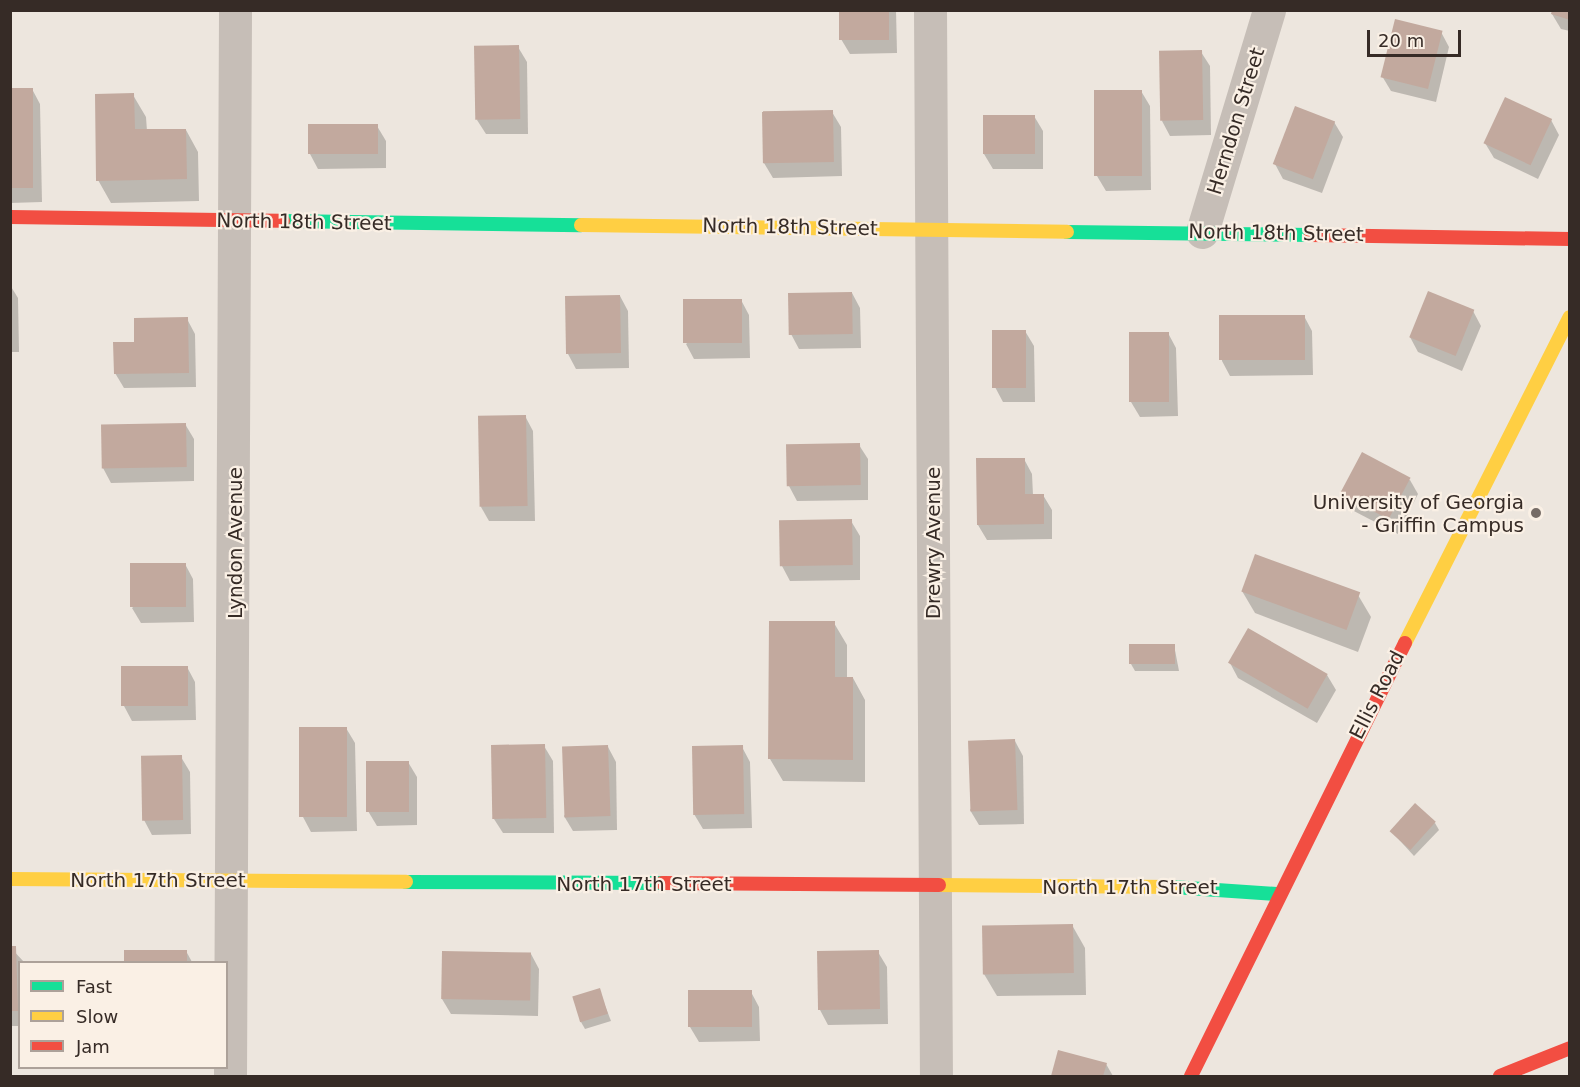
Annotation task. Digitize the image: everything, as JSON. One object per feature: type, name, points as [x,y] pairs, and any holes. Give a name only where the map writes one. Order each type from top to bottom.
[{"type":"street","name":"Lyndon Avenue","points":[[230,1077],[238,222],[235,10]]},
{"type":"street","name":"Drewry Avenue","points":[[930,10],[936,1077]]},
{"type":"street","name":"Herndon Street","points":[[1202,232],[1269,10]]},
{"type":"street","name":"North 18th Street","points":[[10,218],[932,228],[1569,239]]},
{"type":"street","name":"Ellis Road","points":[[1191,1077],[1277,894],[1569,317]]},
{"type":"street","name":"North 17th Street","points":[[10,879],[1231,887],[1277,894]]},
{"type":"street","points":[[1500,1077],[1569,1048]]},
{"type":"building","points":[[839,10],[889,10],[889,40],[839,40]]},
{"type":"building","points":[[1552,10],[1570,10],[1570,20],[1551,14]]},
{"type":"building","points":[[1395,19],[1443,31],[1428,89],[1380,77]]},
{"type":"building","points":[[519,45],[520,119],[475,120],[474,46]]},
{"type":"building","points":[[1202,50],[1203,120],[1160,121],[1159,51]]},
{"type":"building","points":[[10,88],[33,88],[33,188],[10,188]]},
{"type":"building","points":[[1094,90],[1142,90],[1142,176],[1094,176]]},
{"type":"building","points":[[134,93],[135,129],[186,129],[187,179],[96,181],[95,94]]},
{"type":"building","points":[[1505,97],[1552,119],[1531,165],[1483,143]]},
{"type":"building","points":[[1295,106],[1335,121],[1313,179],[1273,164]]},
{"type":"building","points":[[833,110],[834,162],[763,163],[762,111]]},
{"type":"building","points":[[983,115],[1035,115],[1035,154],[983,154]]},
{"type":"building","points":[[308,124],[378,124],[378,154],[308,154]]},
{"type":"building","points":[[1428,291],[1474,310],[1456,356],[1409,337]]},
{"type":"building","points":[[852,292],[853,334],[789,335],[788,293]]},
{"type":"building","points":[[620,295],[621,353],[566,354],[565,296]]},
{"type":"building","points":[[683,299],[742,299],[742,343],[683,343]]},
{"type":"building","points":[[1219,315],[1305,315],[1305,360],[1219,360]]},
{"type":"building","points":[[188,317],[189,373],[114,374],[113,342],[134,342],[134,318]]},
{"type":"building","points":[[992,330],[1026,330],[1026,388],[992,388]]},
{"type":"building","points":[[1129,332],[1169,332],[1169,402],[1129,402]]},
{"type":"building","points":[[526,415],[528,506],[480,507],[478,416]]},
{"type":"building","points":[[186,423],[187,467],[102,468],[101,424]]},
{"type":"building","points":[[860,443],[861,485],[787,486],[786,444]]},
{"type":"building","points":[[1362,452],[1411,478],[1388,519],[1340,493]]},
{"type":"building","points":[[976,458],[1025,458],[1025,494],[1044,494],[1044,524],[977,525]]},
{"type":"building","points":[[852,519],[853,565],[780,566],[779,520]]},
{"type":"building","points":[[1255,554],[1360,592],[1347,630],[1241,592]]},
{"type":"building","points":[[130,563],[186,563],[186,607],[130,607]]},
{"type":"building","points":[[769,621],[835,621],[835,677],[853,677],[853,760],[768,759]]},
{"type":"building","points":[[1248,628],[1328,674],[1308,709],[1228,663]]},
{"type":"building","points":[[1129,644],[1175,644],[1175,664],[1129,664]]},
{"type":"building","points":[[121,666],[188,666],[188,706],[121,706]]},
{"type":"building","points":[[299,727],[347,727],[347,817],[299,817]]},
{"type":"building","points":[[1015,739],[1017,810],[971,812],[968,741]]},
{"type":"building","points":[[545,744],[546,818],[492,819],[491,745]]},
{"type":"building","points":[[608,745],[610,816],[565,818],[562,747]]},
{"type":"building","points":[[743,745],[744,814],[693,815],[692,746]]},
{"type":"building","points":[[182,755],[183,820],[142,821],[141,756]]},
{"type":"building","points":[[366,761],[409,761],[409,812],[366,812]]},
{"type":"building","points":[[1415,803],[1436,822],[1410,850],[1390,831]]},
{"type":"building","points":[[1073,924],[1074,973],[983,975],[982,926]]},
{"type":"building","points":[[10,946],[16,946],[18,1011],[10,1011]]},
{"type":"building","points":[[124,950],[187,950],[187,961],[124,961]]},
{"type":"building","points":[[879,950],[880,1009],[818,1010],[817,951]]},
{"type":"building","points":[[442,951],[531,953],[530,1001],[441,999]]},
{"type":"building","points":[[600,988],[608,1014],[580,1022],[572,996]]},
{"type":"building","points":[[688,990],[752,990],[752,1027],[688,1027]]},
{"type":"building","points":[[1058,1050],[1107,1063],[1103,1076],[1051,1076]]},
{"type":"traffic: fast","points":[[283,221],[581,225]]},
{"type":"traffic: fast","points":[[1067,232],[1311,235]]},
{"type":"traffic: fast","points":[[406,882],[662,883]]},
{"type":"traffic: fast","points":[[1173,887],[1277,894]]},
{"type":"traffic: slow","points":[[581,225],[1067,232]]},
{"type":"traffic: slow","points":[[1405,643],[1570,317]]},
{"type":"traffic: slow","points":[[10,879],[406,882]]},
{"type":"traffic: slow","points":[[939,885],[1173,887]]},
{"type":"traffic: jam","points":[[10,217],[283,221]]},
{"type":"traffic: jam","points":[[1311,235],[1570,239]]},
{"type":"traffic: jam","points":[[1191,1076],[1405,643]]},
{"type":"traffic: jam","points":[[662,883],[939,885]]},
{"type":"traffic: jam","points":[[1500,1076],[1570,1048]]},
{"type":"place","name":"University of Georgia - Griffin Campus","points":[[1536,513]]}]
